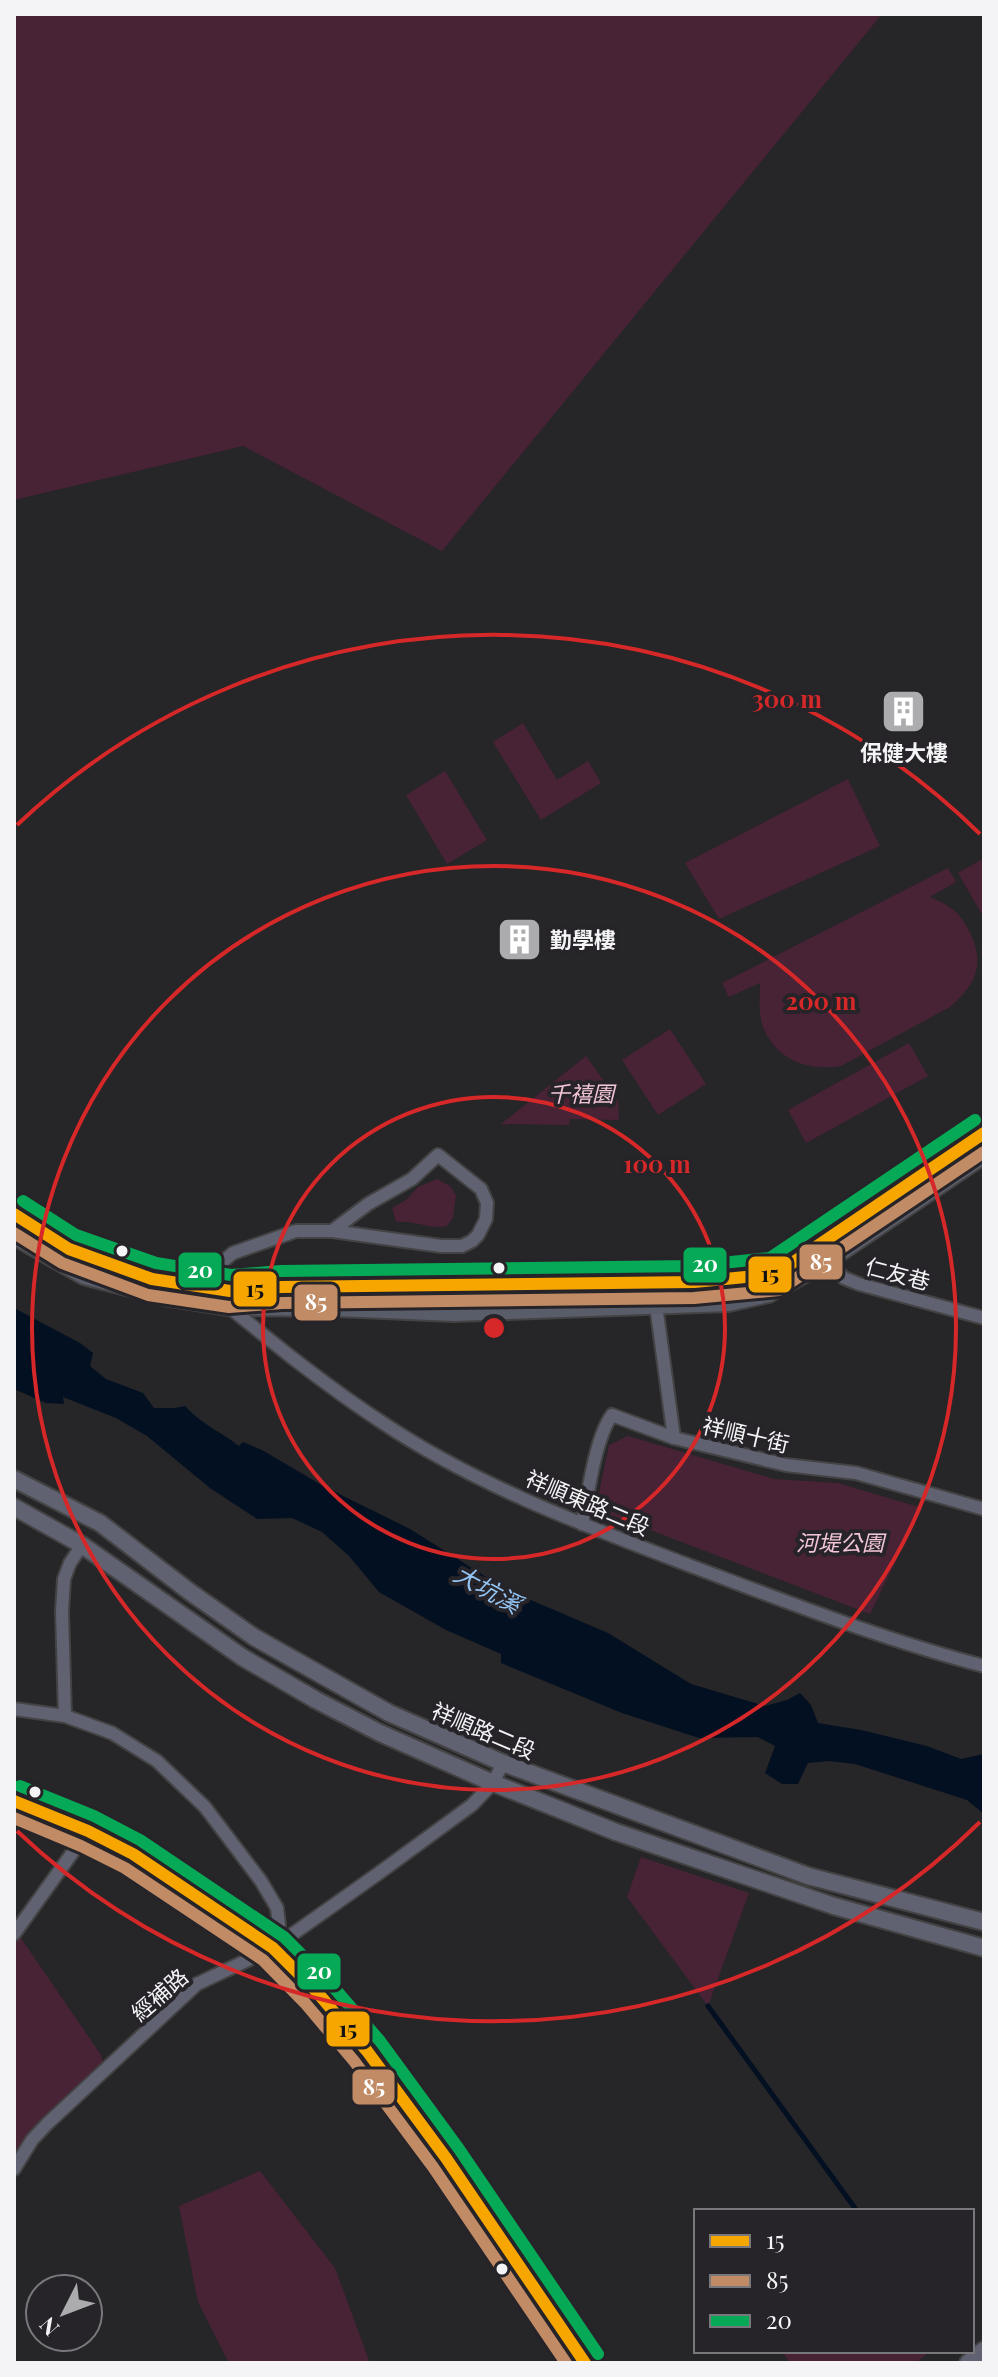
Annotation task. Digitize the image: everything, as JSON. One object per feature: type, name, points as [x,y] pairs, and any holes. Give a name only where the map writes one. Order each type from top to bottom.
[{"type":"main road","points":[[14,1235],[84,1275],[229,1299],[454,1312],[728,1302],[768,1293],[984,1133]]},
{"type":"main road","points":[[229,1299],[281,1287],[694,1282],[776,1274],[821,1253],[984,1154]]},
{"type":"main road","points":[[14,1214],[69,1249],[194,1294]]},
{"type":"main road","points":[[14,1801],[88,1831],[133,1854],[273,1948],[317,1992],[367,2051],[446,2158],[585,2363]]},
{"type":"street","points":[[194,1294],[233,1253],[296,1231],[332,1231],[441,1246],[462,1246],[472,1241],[483,1228],[487,1203],[481,1189],[438,1155],[412,1179],[368,1204],[332,1231]]},
{"type":"street","name":"仁友巷","points":[[821,1253],[844,1278],[859,1284],[984,1318]]},
{"type":"street","name":"祥順東路二段","points":[[229,1299],[307,1370],[384,1425],[472,1474],[582,1524],[780,1599],[984,1666]]},
{"type":"street","points":[[656,1305],[674,1438]]},
{"type":"street","name":"祥順十街","points":[[582,1524],[600,1442],[612,1415],[674,1438],[786,1465],[856,1473],[984,1509]]},
{"type":"street","name":"祥順路二段","points":[[14,1479],[100,1523],[254,1637],[389,1713],[503,1763],[808,1876],[984,1922]]},
{"type":"street","name":"祥順路二段","points":[[14,1507],[82,1545],[203,1631],[316,1700],[380,1733],[616,1832],[834,1906],[984,1948]]},
{"type":"street","points":[[65,1716],[64,1579],[82,1545]]},
{"type":"street","points":[[14,1709],[65,1716],[112,1733],[157,1761],[205,1807],[261,1881],[277,1908],[279,1925],[273,1948]]},
{"type":"street","name":"經補路","points":[[14,2169],[32,2140],[47,2124],[197,1984],[273,1948],[472,1805],[493,1783],[503,1763]]},
{"type":"street","points":[[14,1934],[88,1831]]},
{"type":"street","points":[[968,2363],[984,2350]]},
{"type":"green space","points":[[14,14],[882,14],[442,551],[243,446],[14,500]]},
{"type":"green space","points":[[523,723],[557,780],[588,761],[601,783],[541,820],[493,742]]},
{"type":"green space","points":[[445,771],[487,840],[447,864],[406,795]]},
{"type":"green space","points":[[848,779],[880,846],[719,919],[685,863]]},
{"type":"green space","points":[[984,858],[984,918],[958,873]]},
{"type":"green space","points":[[948,868],[956,882],[930,897],[950,907],[963,920],[977,952],[976,972],[972,981],[950,1007],[841,1066],[817,1067],[785,1056],[769,1039],[760,1017],[760,983],[729,997],[722,983]]},
{"type":"green space","points":[[670,1029],[706,1084],[658,1115],[622,1060]]},
{"type":"green space","points":[[909,1043],[928,1076],[806,1143],[788,1110]]},
{"type":"green space","name":"千禧園","points":[[586,1056],[618,1101],[619,1120],[570,1119],[569,1125],[501,1124]]},
{"type":"green space","points":[[437,1179],[450,1186],[456,1195],[453,1218],[447,1226],[396,1222],[392,1208],[406,1200],[418,1187]]},
{"type":"green space","name":"河堤公園","points":[[628,1436],[774,1479],[838,1483],[922,1508],[870,1614],[611,1515],[597,1502],[609,1445]]},
{"type":"green space","points":[[641,1857],[749,1893],[708,2006],[627,1897]]},
{"type":"green space","points":[[14,1928],[101,2055],[103,2063],[30,2133],[14,2155]]},
{"type":"green space","points":[[260,2171],[335,2268],[370,2363],[229,2363],[198,2302],[179,2206]]},
{"type":"green space","points":[[783,2353],[928,2353],[916,2363],[790,2363]]},
{"type":"water","name":"大坑溪","points":[[14,1308],[80,1343],[93,1353],[90,1366],[106,1379],[143,1393],[154,1408],[185,1406],[239,1446],[243,1442],[262,1450],[323,1486],[410,1529],[505,1589],[608,1633],[691,1684],[765,1706],[800,1693],[811,1705],[818,1723],[927,1746],[961,1759],[984,1754],[984,1814],[967,1800],[855,1764],[829,1761],[808,1763],[798,1784],[782,1784],[765,1773],[775,1746],[758,1737],[699,1738],[622,1713],[501,1663],[501,1654],[446,1630],[379,1592],[349,1556],[322,1532],[292,1518],[257,1519],[210,1488],[147,1436],[116,1418],[63,1397],[64,1404],[46,1403],[14,1389]]},
{"type":"waterway","points":[[708,2006],[856,2209]]},
{"type":"transit line","name":"20","points":[[23,1201],[76,1235],[156,1263],[231,1275],[281,1271],[693,1266],[770,1258],[975,1120]]},
{"type":"transit line","name":"15","points":[[14,1214],[69,1249],[152,1279],[230,1291],[281,1287],[694,1282],[776,1274],[984,1133]]},
{"type":"transit line","name":"85","points":[[14,1233],[62,1263],[148,1295],[229,1307],[282,1303],[694,1298],[779,1290],[984,1152]]},
{"type":"transit line","name":"20","points":[[20,1786],[94,1816],[140,1840],[284,1937],[329,1982],[380,2041],[459,2149],[598,2354]]},
{"type":"transit line","name":"15","points":[[14,1801],[88,1831],[133,1854],[273,1948],[317,1992],[367,2051],[446,2158],[585,2363]]},
{"type":"transit line","name":"85","points":[[14,1818],[125,1868],[263,1960],[305,2003],[354,2061],[433,2167],[566,2363]]},
{"type":"place","name":"保健大樓","points":[[904,711]]},
{"type":"place","name":"勤學樓","points":[[519,939]]}]
